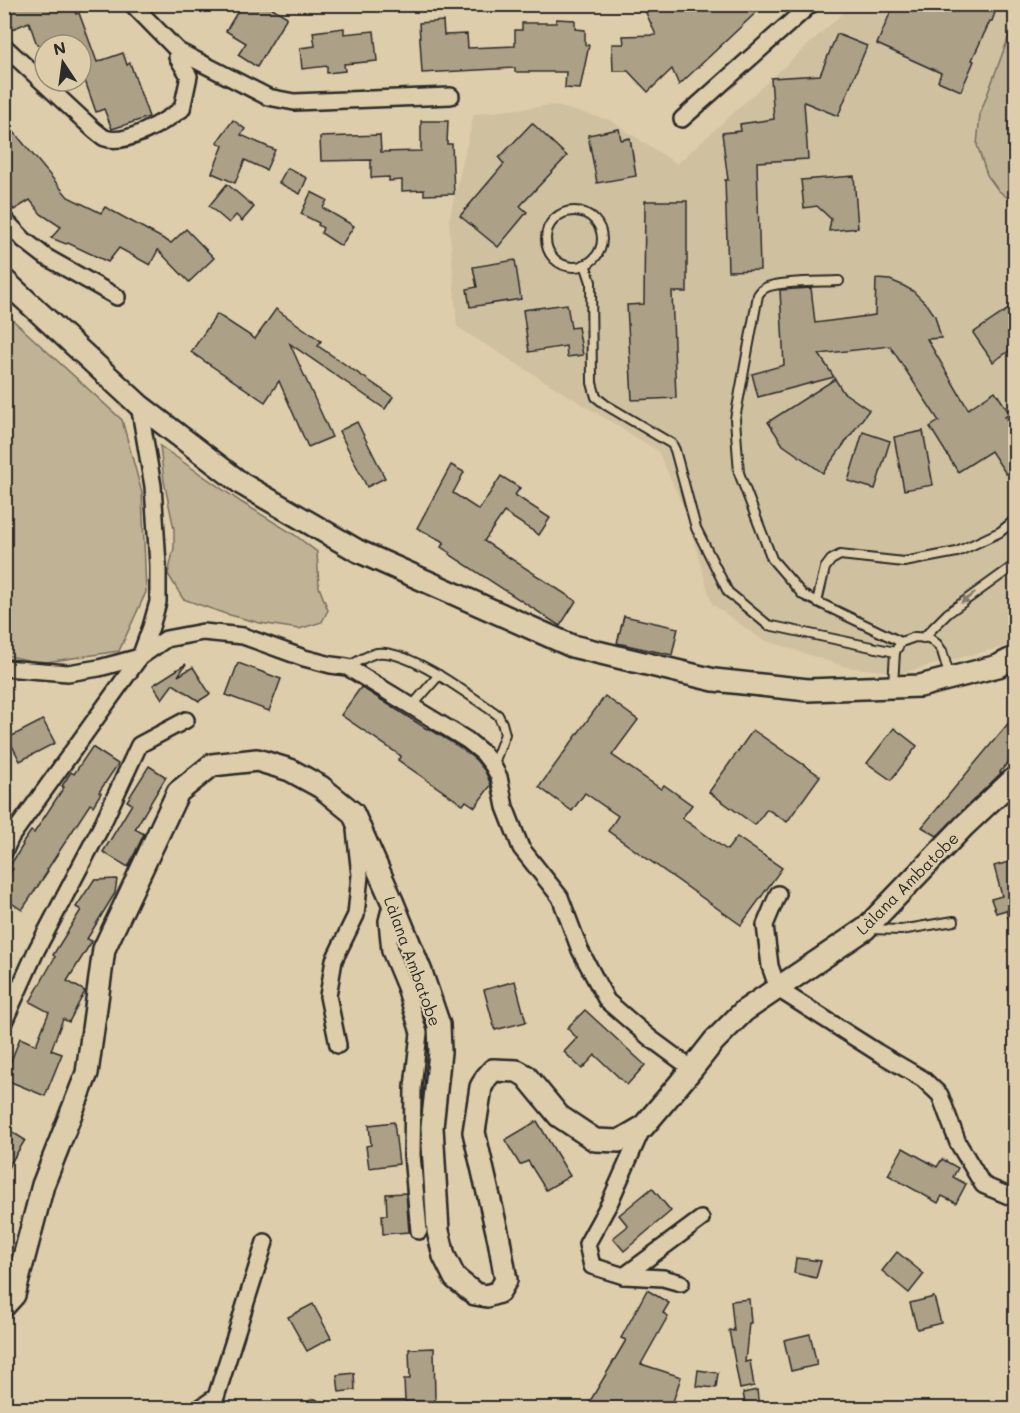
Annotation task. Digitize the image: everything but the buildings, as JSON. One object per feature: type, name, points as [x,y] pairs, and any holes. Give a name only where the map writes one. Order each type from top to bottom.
[{"type":"street","points":[[132,4],[178,51],[268,97],[294,102],[451,96]]},
{"type":"street","points":[[682,119],[811,4]]},
{"type":"street","points":[[4,46],[93,129],[105,138],[123,140],[167,120],[182,109],[189,76],[177,57],[178,51]]},
{"type":"street","points":[[4,219],[24,240],[46,257],[117,297]]},
{"type":"street","points":[[4,280],[139,405],[242,484],[358,551],[572,646],[714,681],[808,690],[920,686],[998,666],[1016,657]]},
{"type":"street","points":[[4,852],[11,837],[140,657],[152,627],[158,602],[158,565],[153,486],[139,405]]},
{"type":"street","points":[[4,668],[68,673],[99,668],[140,657],[166,639],[203,632],[243,636],[304,658],[347,667],[467,740],[483,753],[499,777],[505,807],[521,848],[560,897],[580,950],[607,1001],[650,1038],[692,1069]]},
{"type":"street","points":[[4,1022],[36,951],[101,827],[139,746],[186,720]]},
{"type":"street","name":"Làlana Ambatobe","points":[[4,1306],[14,1295],[43,1185],[87,1073],[104,949],[178,792],[212,765],[257,760],[290,770],[321,787],[353,813],[421,972],[439,1025],[440,1052],[432,1127],[438,1231],[444,1256],[455,1278],[476,1294],[487,1296],[499,1292],[506,1280],[474,1132],[482,1087],[493,1070],[517,1071],[526,1076],[559,1116],[595,1140],[619,1142],[643,1127],[714,1041],[744,1011],[865,930],[964,825],[1016,777]]},
{"type":"street","points":[[338,1045],[328,996],[334,960],[356,915],[360,875],[353,813]]},
{"type":"street","points":[[778,894],[765,925],[770,966],[778,989],[924,1079],[940,1095],[958,1143],[983,1185],[1016,1199]]},
{"type":"street","points":[[392,901],[387,921],[390,951],[405,987],[419,1033],[413,1087],[412,1155],[419,1231]]},
{"type":"street","points":[[643,1127],[609,1204],[587,1244],[592,1266],[624,1276],[663,1278],[681,1283]]},
{"type":"street","points":[[624,1276],[701,1219]]},
{"type":"street","points":[[200,1408],[216,1396],[265,1242]]},
{"type":"lane","points":[[568,212],[586,214],[599,225],[602,234],[600,251],[595,258],[585,264],[580,267],[563,265],[550,253],[546,245],[548,228],[560,215],[568,212]]},
{"type":"lane","points":[[585,264],[591,282],[592,383],[596,397],[672,444],[696,528],[728,592],[768,625],[895,652]]},
{"type":"lane","points":[[839,281],[768,286],[758,295],[735,419],[739,473],[772,559],[803,595],[901,642]]},
{"type":"lane","points":[[818,602],[825,568],[831,560],[840,555],[904,562],[957,552],[999,532],[1016,519]]},
{"type":"lane","points":[[923,638],[948,613],[1016,564]]},
{"type":"lane","points":[[893,687],[895,652],[901,642],[915,637],[928,638],[937,644],[942,651],[950,678]]},
{"type":"lane","points":[[347,667],[378,653],[396,654],[439,675],[498,715],[505,734],[493,765]]},
{"type":"lane","points":[[412,706],[439,675]]},
{"type":"lane","points":[[865,930],[901,930],[954,921]]},
{"type":"shaded area","points":[[852,5],[1015,5],[1015,644],[901,673],[846,667],[761,639],[712,604],[685,511],[658,451],[457,327],[449,220],[474,114],[553,105],[610,120],[677,164]]},
{"type":"shaded area","points":[[1015,20],[1015,204],[998,190],[987,175],[977,145],[980,114]]},
{"type":"shaded area","points":[[4,312],[122,420],[142,493],[146,592],[119,651],[40,663],[5,655]]},
{"type":"shaded area","points":[[160,446],[317,552],[319,587],[328,610],[322,622],[299,629],[260,623],[183,599],[168,574],[174,548],[174,529],[164,481]]}]
